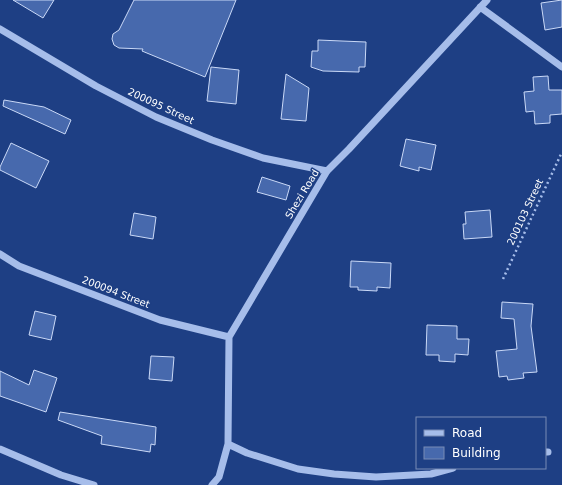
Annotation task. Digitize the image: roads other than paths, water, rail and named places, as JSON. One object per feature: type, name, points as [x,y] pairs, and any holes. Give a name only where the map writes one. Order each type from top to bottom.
[{"type":"street","name":"Shezi Road","points":[[229,337],[327,171],[487,0]]},
{"type":"street","points":[[480,7],[562,67]]},
{"type":"street","name":"200095 Street","points":[[0,29],[96,86],[156,117],[212,140],[263,158],[327,171]]},
{"type":"street","name":"200094 Street","points":[[0,254],[19,266],[160,320],[229,337]]},
{"type":"street","points":[[212,485],[219,477],[228,444],[229,337]]},
{"type":"street","points":[[228,444],[247,453],[298,469],[334,474],[376,477],[431,474],[449,469]]},
{"type":"street","points":[[0,449],[61,475],[94,485]]}]
